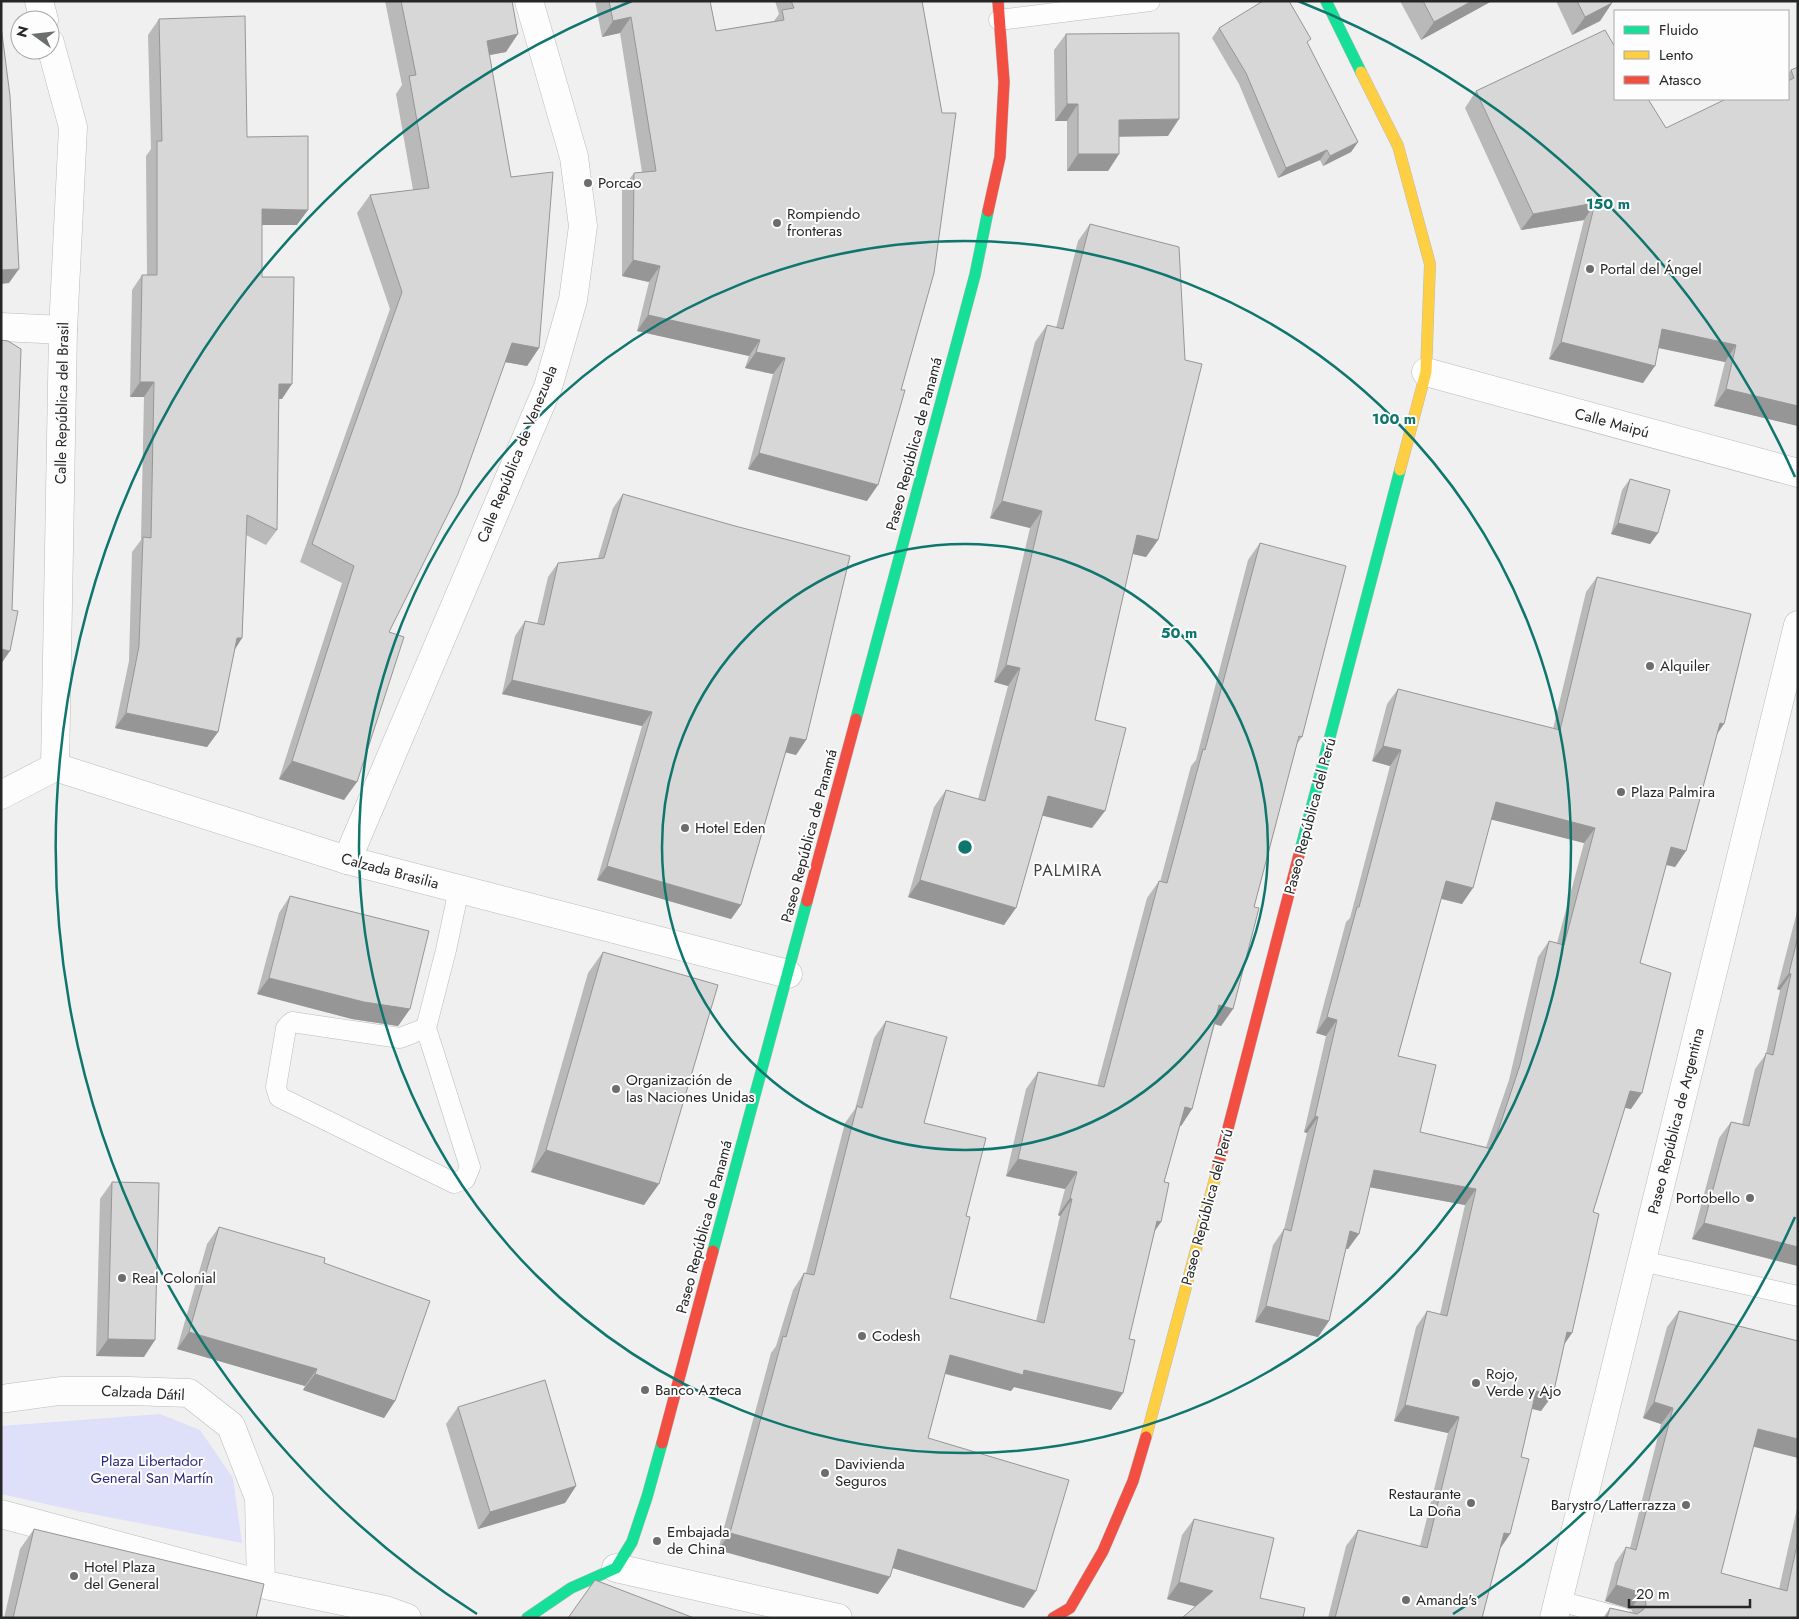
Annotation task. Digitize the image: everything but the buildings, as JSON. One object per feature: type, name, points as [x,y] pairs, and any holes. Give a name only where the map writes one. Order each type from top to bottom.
[{"type":"street","name":"Calle República de Venezuela","points":[[347,860],[548,387],[573,300],[583,226],[574,157],[529,1]]},
{"type":"street","name":"Paseo República del Perú","points":[[1052,1618],[1070,1608],[1103,1552],[1133,1481],[1158,1394],[1426,372],[1430,264],[1426,246],[1398,146],[1326,1]]},
{"type":"street","name":"Paseo República de Panamá","points":[[616,1568],[632,1542],[647,1497],[975,275],[1000,157],[1004,82],[999,11]]},
{"type":"street","name":"Calle República del Brasil","points":[[55,60],[73,127],[63,330],[55,767]]},
{"type":"street","points":[[1,327],[63,330]]},
{"type":"street","name":"Calle Maipú","points":[[1426,372],[1798,473]]},
{"type":"street","name":"Paseo República de Argentina","points":[[1556,1609],[1798,625]]},
{"type":"street","name":"Calzada Brasilia","points":[[55,767],[347,860],[788,974]]},
{"type":"street","points":[[1,795],[55,767]]},
{"type":"street","name":"Calzada Dátil","points":[[1,1399],[60,1391],[189,1393],[231,1426],[259,1498],[261,1584]]},
{"type":"street","points":[[1,1514],[261,1584],[385,1610],[407,1618]]},
{"type":"street","points":[[527,1618],[571,1588],[616,1568],[838,1618]]},
{"type":"lane","points":[[999,11],[1150,1]]},
{"type":"lane","points":[[426,1028],[400,1038],[292,1022],[286,1028],[276,1087],[279,1096],[454,1183],[465,1179],[470,1167],[426,1028],[459,889]]},
{"type":"lane","points":[[1642,1261],[1798,1296]]},
{"type":"lane","points":[[1556,1609],[1623,1618]]},
{"type":"green space","name":"Plaza Libertador General San Martín","points":[[160,1414],[200,1430],[233,1478],[242,1543],[82,1512],[1,1494],[1,1426]]},
{"type":"traffic: fast","points":[[1326,1],[1361,72]]},
{"type":"traffic: fast","points":[[856,719],[975,275],[988,211]]},
{"type":"traffic: fast","points":[[1300,851],[1400,470]]},
{"type":"traffic: fast","points":[[713,1251],[807,901]]},
{"type":"traffic: fast","points":[[527,1618],[571,1588],[616,1568],[632,1542],[662,1443]]},
{"type":"traffic: slow","points":[[1361,72],[1398,146],[1430,264],[1426,372],[1400,470]]},
{"type":"traffic: slow","points":[[1146,1437],[1218,1167]]},
{"type":"traffic: jam","points":[[988,211],[1000,157],[1004,82],[998,1]]},
{"type":"traffic: jam","points":[[807,901],[856,719]]},
{"type":"traffic: jam","points":[[1218,1167],[1300,851]]},
{"type":"traffic: jam","points":[[662,1443],[713,1251]]},
{"type":"traffic: jam","points":[[1053,1618],[1070,1608],[1103,1551],[1133,1481],[1146,1437]]},
{"type":"place","name":"Porcao","points":[[588,183]]},
{"type":"place","name":"Rompiendo fronteras","points":[[777,223]]},
{"type":"place","name":"Portal del Ángel","points":[[1590,269]]},
{"type":"place","name":"Alquiler","points":[[1650,666]]},
{"type":"place","name":"Plaza Palmira","points":[[1621,792]]},
{"type":"place","name":"Hotel Eden","points":[[685,828]]},
{"type":"place","name":"Organización de las Naciones Unidas","points":[[616,1089]]},
{"type":"place","name":"Portobello","points":[[1750,1198]]},
{"type":"place","name":"Real Colonial","points":[[122,1278]]},
{"type":"place","name":"Codesh","points":[[862,1336]]},
{"type":"place","name":"Rojo, Verde y Ajo","points":[[1476,1383]]},
{"type":"place","name":"Banco Azteca","points":[[645,1390]]},
{"type":"place","name":"Davivienda Seguros","points":[[825,1473]]},
{"type":"place","name":"Restaurante La Doña","points":[[1471,1503]]},
{"type":"place","name":"Barystro/Latterrazza","points":[[1686,1505]]},
{"type":"place","name":"Embajada de China","points":[[657,1541]]},
{"type":"place","name":"Hotel Plaza del General","points":[[74,1576]]},
{"type":"place","name":"Amanda's","points":[[1406,1600]]},
{"type":"district","name":"PALMIRA","points":[[1068,870]]}]
